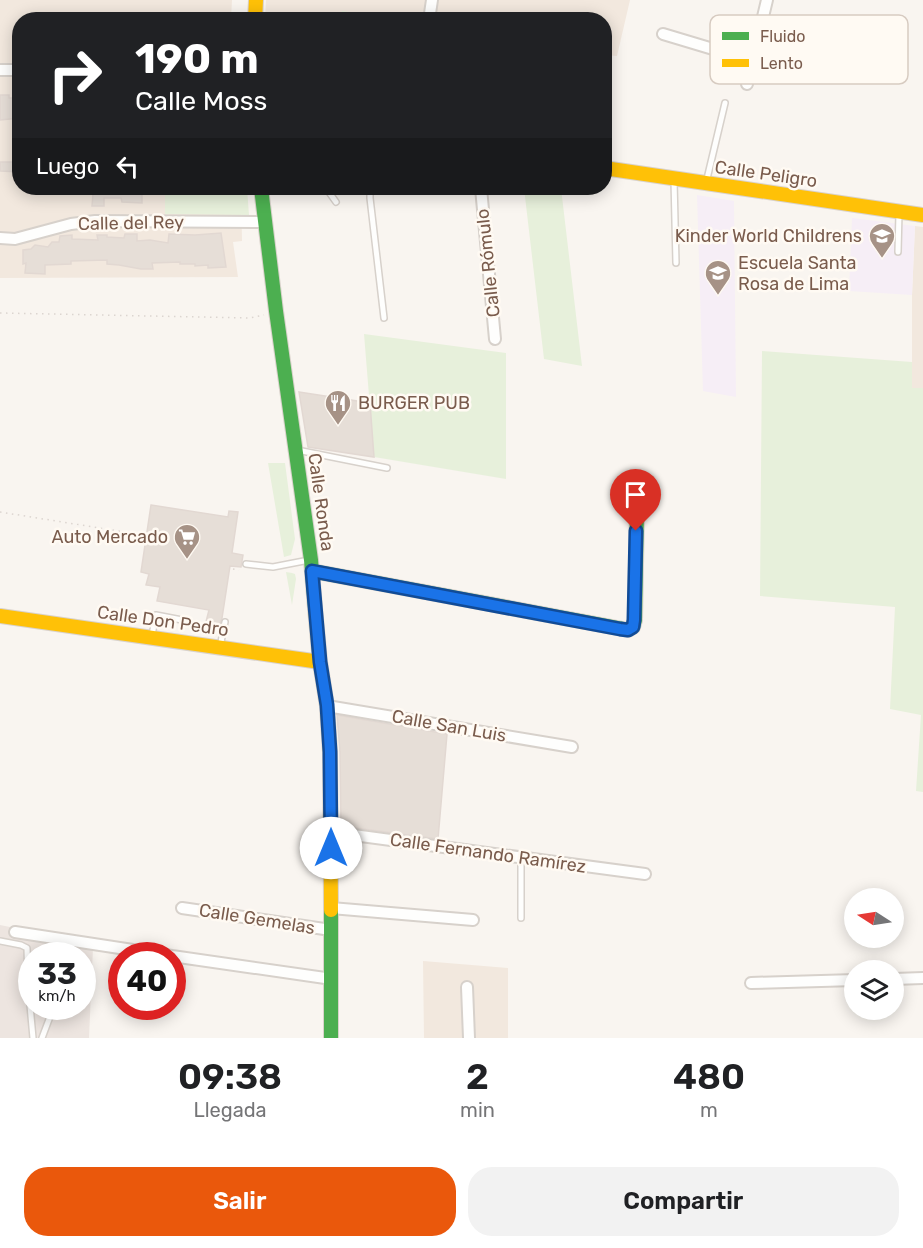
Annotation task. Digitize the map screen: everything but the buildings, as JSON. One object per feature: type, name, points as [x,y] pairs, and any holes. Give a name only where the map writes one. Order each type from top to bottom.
[{"type":"street","points":[[764,15],[767,0]]},
{"type":"street","points":[[663,34],[710,48]]},
{"type":"street","name":"Calle Peligro","points":[[612,169],[923,215]]},
{"type":"street","name":"Calle Ronda","points":[[262,195],[312,565],[320,662],[327,705],[332,832],[331,1038]]},
{"type":"street","name":"Calle Rómulo","points":[[482,195],[495,339]]},
{"type":"street","name":"Calle del Rey","points":[[0,238],[15,239],[71,224],[95,221],[265,222]]},
{"type":"street","points":[[312,565],[628,630],[633,627],[634,620],[637,509]]},
{"type":"street","name":"Calle Don Pedro","points":[[0,616],[320,662]]},
{"type":"street","name":"Calle San Luis","points":[[327,705],[572,747]]},
{"type":"street","name":"Calle Fernando Ramírez","points":[[332,832],[645,874]]},
{"type":"street","name":"Calle Gemelas","points":[[183,908],[331,930]]},
{"type":"street","points":[[331,908],[473,920]]},
{"type":"street","points":[[15,932],[108,946]]},
{"type":"street","points":[[186,958],[332,979]]},
{"type":"street","points":[[904,979],[923,978]]},
{"type":"street","points":[[751,983],[844,980]]},
{"type":"street","points":[[467,987],[469,1038]]},
{"type":"lane","points":[[705,183],[725,102]]},
{"type":"lane","points":[[674,178],[676,262]]},
{"type":"lane","points":[[331,195],[336,202]]},
{"type":"lane","points":[[370,195],[384,318]]},
{"type":"lane","points":[[897,252],[899,211]]},
{"type":"lane","points":[[296,449],[387,468]]},
{"type":"lane","points":[[246,564],[273,567],[312,565]]},
{"type":"lane","points":[[152,637],[156,615],[182,620]]},
{"type":"lane","points":[[220,647],[225,622]]},
{"type":"lane","points":[[521,857],[521,918]]},
{"type":"lane","points":[[0,941],[18,944]]},
{"type":"lane","points":[[32,1020],[33,1038]]},
{"type":"lane","points":[[42,1038],[49,1020]]},
{"type":"path","points":[[0,313],[250,318],[276,311]]},
{"type":"path","points":[[0,512],[137,534]]},
{"type":"shaded area","points":[[0,0],[232,0],[231,12],[12,12],[12,195],[241,195],[242,241],[233,242],[238,277],[0,278]]},
{"type":"shaded area","points":[[266,0],[630,0],[617,56],[612,56],[612,12],[265,12]]},
{"type":"shaded area","name":"Escuela Santa Rosa de Lima","points":[[697,195],[734,201],[736,397],[703,391]]},
{"type":"shaded area","name":"Kinder World Childrens","points":[[852,218],[915,226],[912,295],[849,291]]},
{"type":"shaded area","points":[[915,226],[923,227],[923,388],[912,389],[912,295]]},
{"type":"shaded area","points":[[0,925],[10,927],[10,937],[48,942],[18,942],[18,1020],[90,1020],[89,1038],[0,1038]]},
{"type":"shaded area","points":[[423,961],[508,968],[508,1038],[424,1038]]},
{"type":"green space","points":[[165,195],[248,195],[249,215],[165,214]]},
{"type":"green space","points":[[525,195],[562,195],[582,366],[544,359]]},
{"type":"green space","points":[[364,334],[506,353],[506,479],[374,457]]},
{"type":"green space","points":[[762,351],[912,362],[912,388],[923,388],[923,792],[916,791],[921,715],[890,709],[895,607],[760,596]]},
{"type":"green space","points":[[268,463],[285,463],[295,539],[291,555],[284,557]]},
{"type":"green space","points":[[286,572],[295,574],[296,579],[292,605]]},
{"type":"traffic: fast","points":[[262,195],[311,560],[315,608]]},
{"type":"traffic: fast","points":[[312,571],[628,630],[633,627],[635,620],[637,509]]},
{"type":"traffic: fast","points":[[331,910],[331,1038]]},
{"type":"traffic: slow","points":[[255,12],[256,0]]},
{"type":"traffic: slow","points":[[612,169],[923,215]]},
{"type":"traffic: slow","points":[[315,608],[330,752],[331,910]]},
{"type":"traffic: slow","points":[[0,616],[320,662]]},
{"type":"place","name":"Kinder World Childrens","points":[[882,259]]},
{"type":"place","name":"Escuela Santa Rosa de Lima","points":[[718,296]]},
{"type":"place","name":"BURGER PUB","points":[[338,426]]},
{"type":"place","name":"Auto Mercado","points":[[187,560]]},
{"type":"route","points":[[331,848],[327,705],[320,662],[312,571],[628,630],[633,627],[634,620],[636,531]]}]
